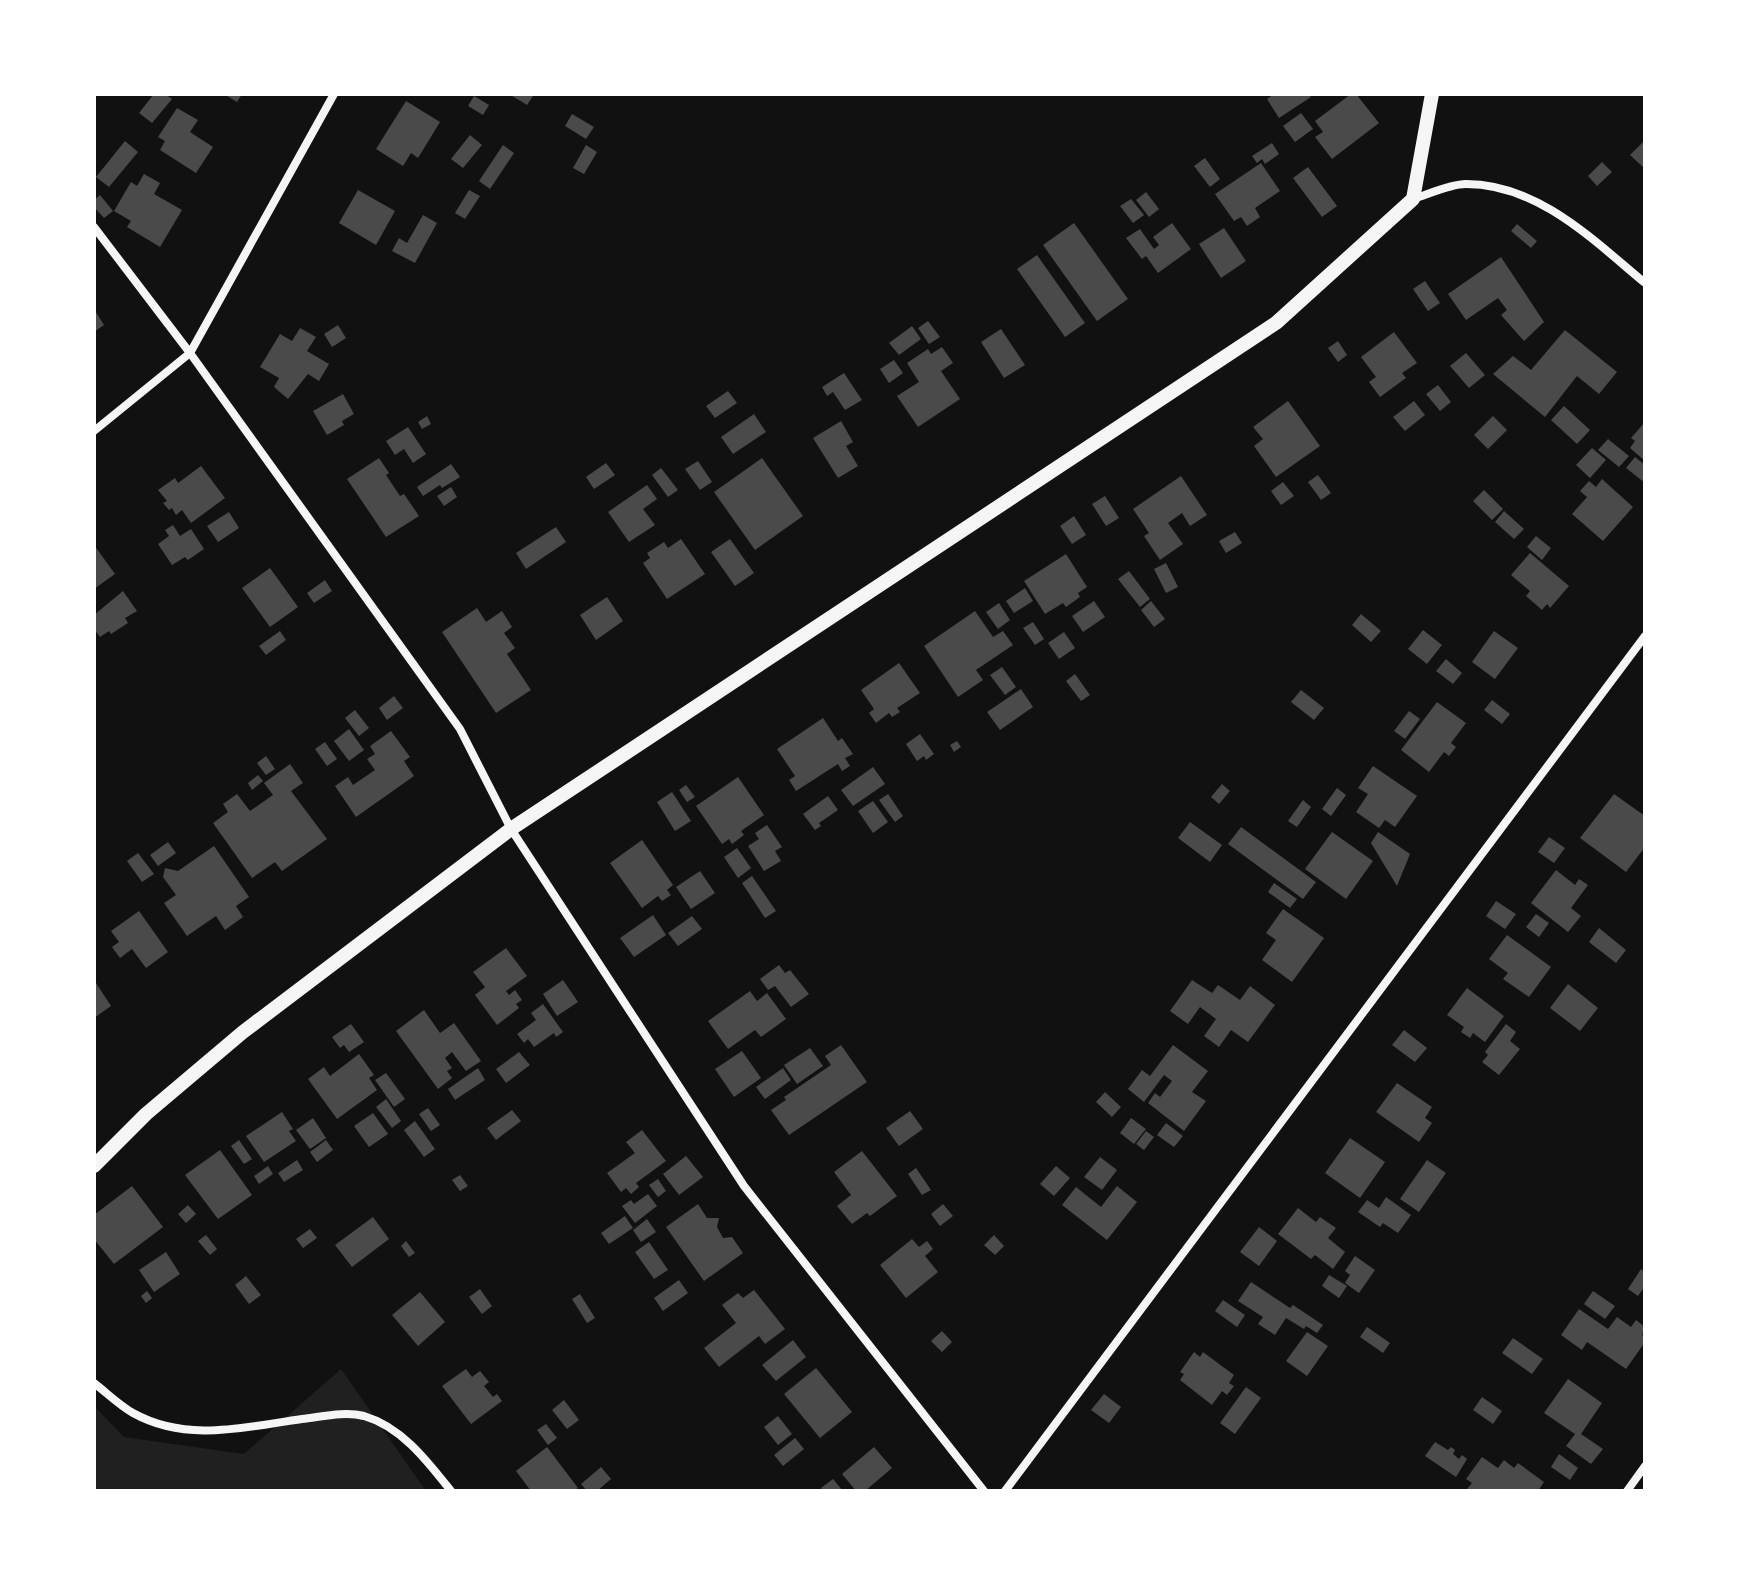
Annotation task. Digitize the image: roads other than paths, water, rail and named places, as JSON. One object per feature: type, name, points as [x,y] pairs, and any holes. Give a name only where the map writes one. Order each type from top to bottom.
[{"type":"street","points":[[94,431],[190,353],[334,94]]},
{"type":"street","points":[[1413,199],[1432,94]]},
{"type":"street","points":[[94,1166],[146,1114],[243,1032],[511,829],[1276,323],[1413,199],[1464,183],[1521,193],[1577,226],[1645,283]]},
{"type":"street","points":[[94,227],[190,353],[460,729],[511,829],[744,1186],[984,1491]]},
{"type":"street","points":[[1005,1491],[1645,636]]},
{"type":"street","points":[[94,1383],[131,1412],[157,1424],[183,1430],[209,1432],[336,1415],[363,1416],[394,1431],[418,1450],[451,1491]]},
{"type":"street","points":[[1627,1491],[1645,1466]]}]
